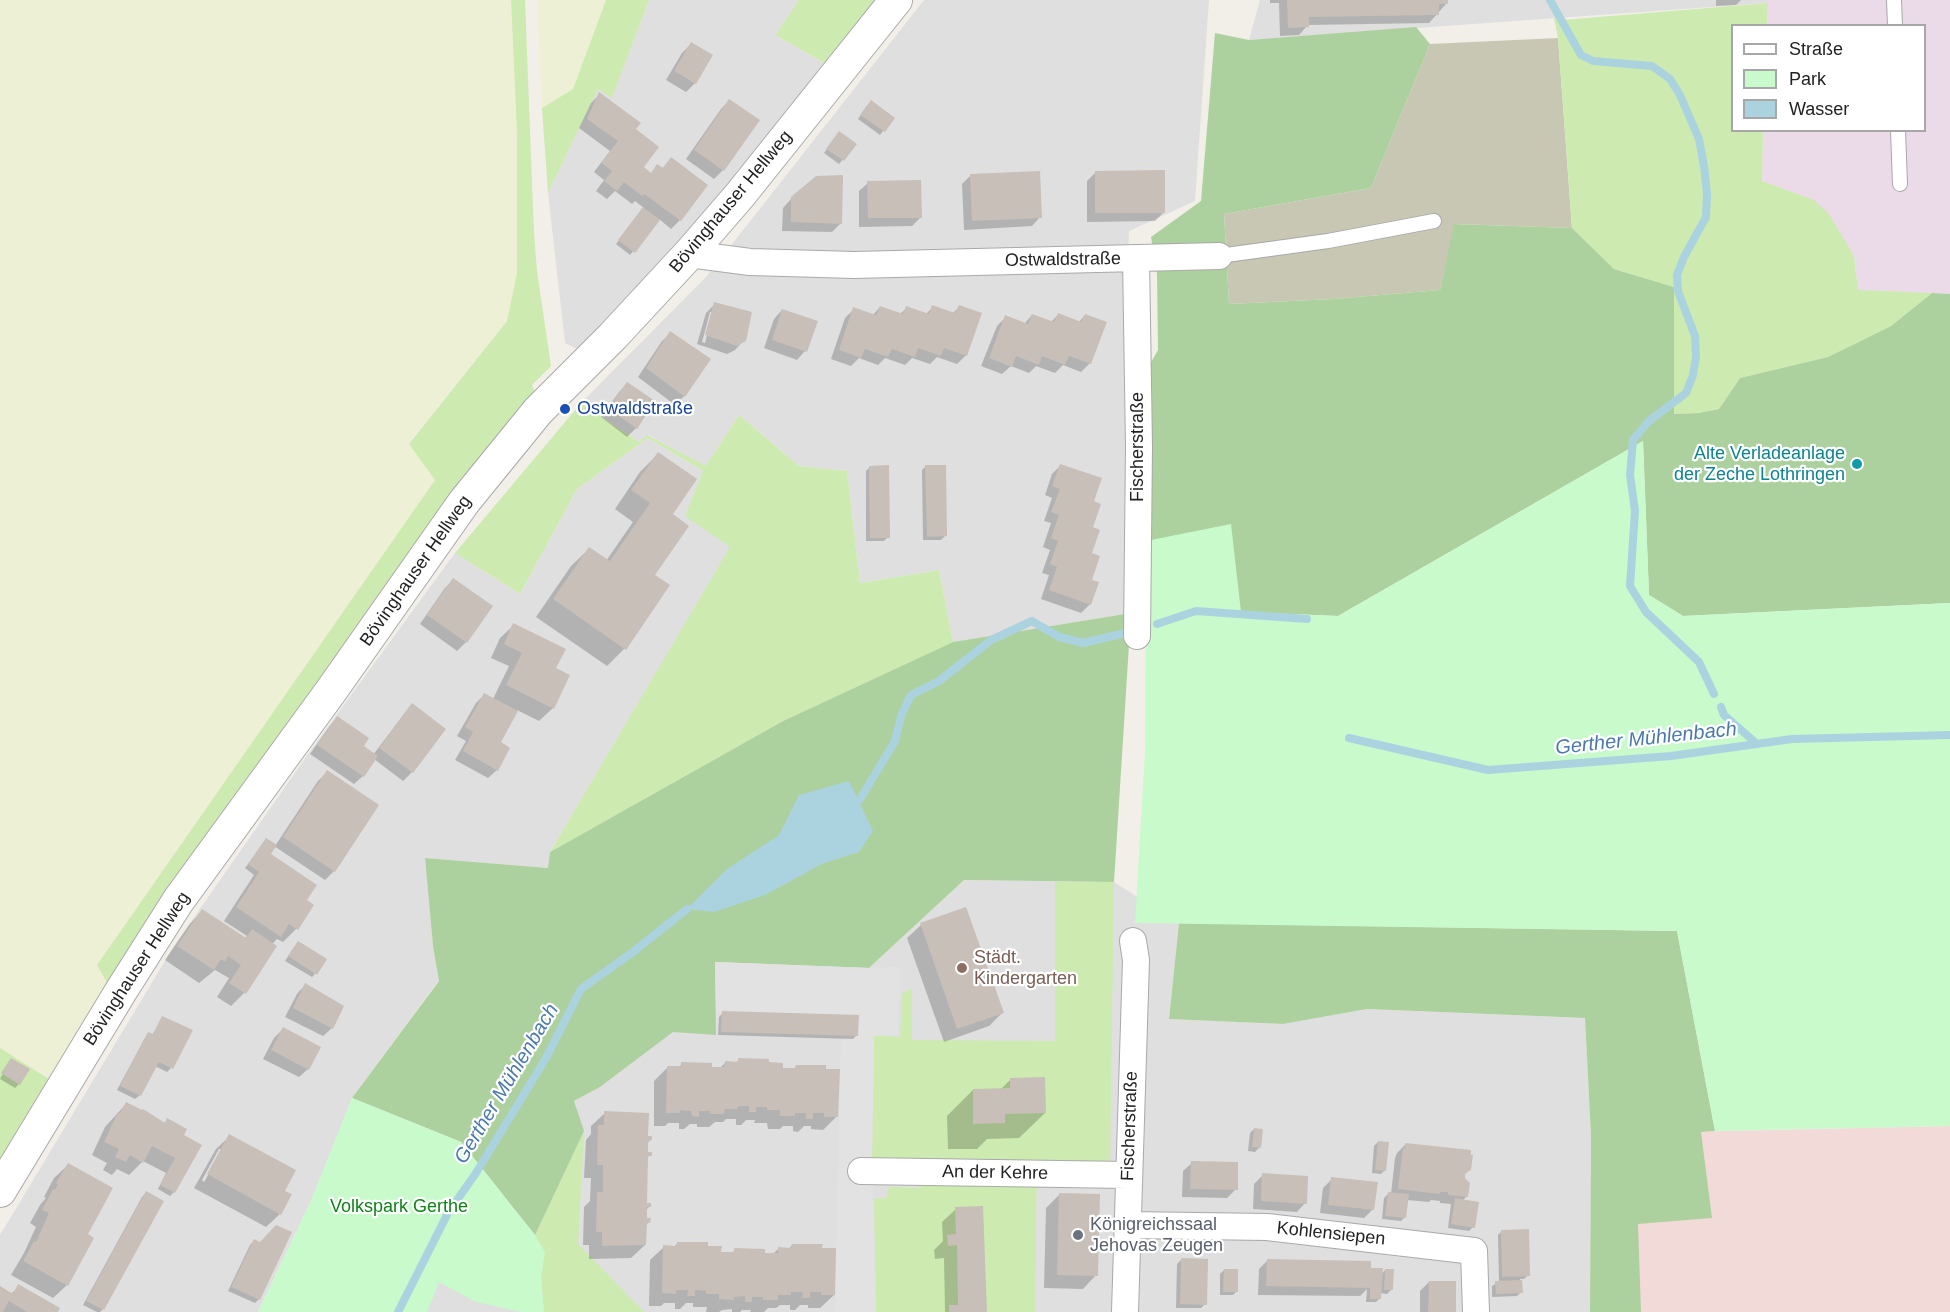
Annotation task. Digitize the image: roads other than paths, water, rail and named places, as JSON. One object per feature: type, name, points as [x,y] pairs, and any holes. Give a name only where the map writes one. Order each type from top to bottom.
[{"type":"street","name":"Bövinghauser Hellweg","points":[[0,1191],[78,1060],[178,901],[345,673],[464,502],[538,411],[613,336],[740,195],[896,0]]},
{"type":"street","name":"Ostwaldstraße","points":[[689,254],[750,262],[854,265],[1219,256]]},
{"type":"street","name":"Fischerstraße","points":[[1136,258],[1139,447],[1137,636]]},
{"type":"street","name":"Fischerstraße","points":[[1125,1312],[1136,960],[1133,941]]},
{"type":"street","name":"An der Kehre","points":[[861,1171],[1128,1175]]},
{"type":"street","name":"Kohlensiepen","points":[[1127,1225],[1267,1227],[1474,1251],[1476,1312]]},
{"type":"lane","points":[[1894,0],[1895,24]]},
{"type":"lane","points":[[1898,132],[1900,184]]},
{"type":"lane","name":"Ostwaldstraße","points":[[1219,256],[1328,241],[1434,221]]},
{"type":"water","points":[[849,781],[873,831],[859,852],[822,864],[765,895],[714,912],[687,909],[727,869],[779,835],[799,795]]},
{"type":"waterway","points":[[1550,0],[1581,55],[1593,61],[1652,66],[1670,79],[1680,95],[1699,139],[1707,194],[1706,217],[1677,275],[1678,291],[1695,336],[1696,356],[1693,375],[1686,393],[1649,421],[1633,440],[1630,475],[1635,511],[1630,586],[1646,612],[1699,662],[1714,694]]},
{"type":"waterway","name":"Gerther Mühlenbach","points":[[1157,624],[1196,611],[1307,619]]},
{"type":"waterway","name":"Gerther Mühlenbach","points":[[859,801],[895,741],[901,716],[911,695],[939,681],[991,640],[1032,621],[1059,637],[1083,643],[1125,633]]},
{"type":"waterway","points":[[1721,707],[1724,715],[1757,744]]},
{"type":"waterway","name":"Gerther Mühlenbach","points":[[1349,738],[1488,770],[1671,756],[1792,739],[1950,735]]},
{"type":"waterway","name":"Gerther Mühlenbach","points":[[398,1312],[448,1213],[476,1173],[546,1058],[581,989],[687,909]]},
{"type":"place","name":"Ostwaldstraße","points":[[565,409]]},
{"type":"place","name":"Alte Verladeanlage der Zeche Lothringen","points":[[1857,464]]},
{"type":"place","name":"Städt. Kindergarten","points":[[962,968]]},
{"type":"place","name":"Königreichssaal Jehovas Zeugen","points":[[1078,1235]]},
{"type":"park label","name":"Volkspark Gerthe","points":[[399,1207]]}]
